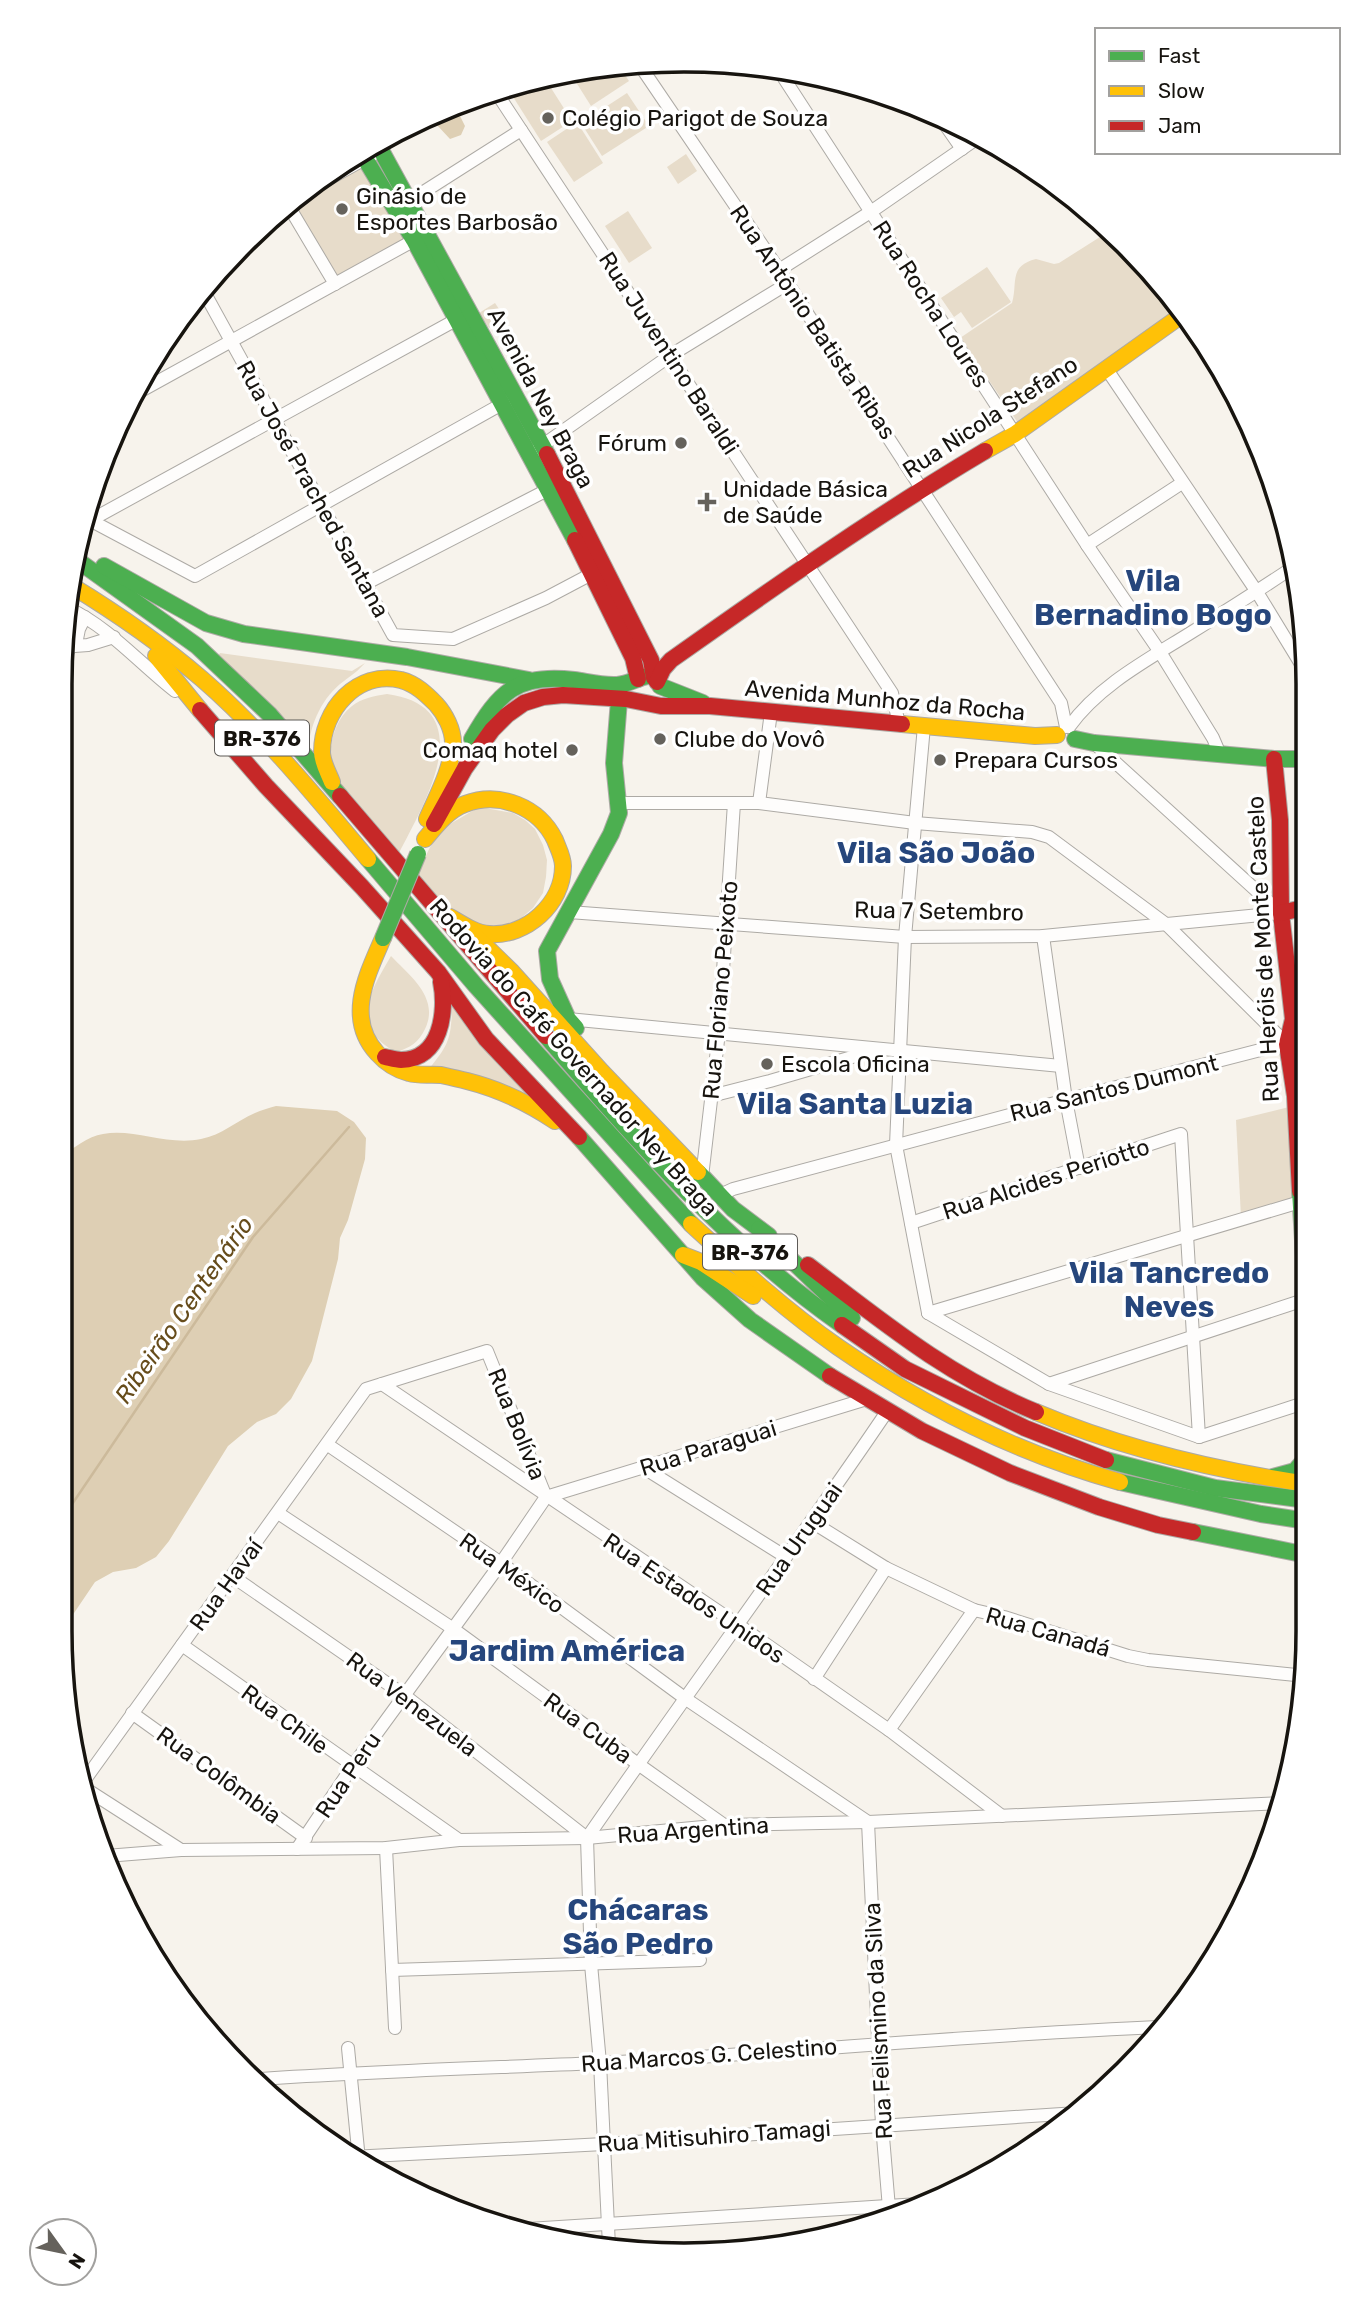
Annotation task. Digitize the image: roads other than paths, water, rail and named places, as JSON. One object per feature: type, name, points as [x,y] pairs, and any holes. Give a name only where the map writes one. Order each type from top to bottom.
[{"type":"main road","name":"Avenida Ney Braga","points":[[381,152],[401,205]]},
{"type":"main road","name":"Avenida Ney Braga","points":[[367,161],[401,205],[420,236],[599,570],[651,660],[649,681],[632,689],[643,702]]},
{"type":"main road","name":"Rua Nicola Stefano","points":[[643,702],[659,695],[649,681],[671,660],[808,563],[923,488],[1015,434],[1176,319]]},
{"type":"main road","points":[[85,560],[101,564],[206,623],[244,635],[407,657],[529,680],[615,685],[649,681],[710,706]]},
{"type":"main road","name":"Rodovia do Café Governador Ney Braga","points":[[85,563],[197,646],[269,714],[599,1098],[691,1197],[732,1237],[804,1298],[867,1345],[905,1369],[1026,1428],[1112,1462],[1215,1488],[1296,1499]]},
{"type":"main road","name":"Rodovia do Café Governador Ney Braga","points":[[79,590],[120,615],[202,679],[248,723],[386,878],[476,986],[689,1222],[752,1280],[793,1313],[838,1346],[959,1420],[1073,1469],[1138,1488],[1296,1519]]},
{"type":"main road","points":[[120,615],[266,786],[438,972],[486,1038],[581,1139],[703,1278],[750,1320],[818,1369],[922,1431],[1010,1473],[1099,1507],[1158,1525],[1296,1552]]},
{"type":"main road","points":[[336,790],[322,750],[327,722],[335,706],[346,693],[376,677],[412,682],[433,699],[451,731],[453,747],[427,819],[418,854]]},
{"type":"main road","points":[[427,819],[454,769],[495,705],[511,688],[529,680]]},
{"type":"main road","points":[[581,1139],[540,1111],[503,1093],[459,1079],[405,1072],[391,1065],[368,1044],[361,1026],[362,988],[425,839],[470,762],[504,716],[543,697],[586,697],[688,707],[710,706]]},
{"type":"main road","points":[[619,700],[614,763],[619,813],[611,834],[547,951],[550,979],[568,1019],[674,1147]]},
{"type":"main road","name":"Avenida Munhoz da Rocha","points":[[710,706],[1035,736],[1067,732],[1094,743],[1296,759]]},
{"type":"main road","name":"Rua Heróis de Monte Castelo","points":[[1274,758],[1280,821],[1281,913],[1293,1019],[1287,1044],[1296,1104]]},
{"type":"main road","points":[[425,839],[447,814],[464,804],[498,798],[516,803],[539,816],[554,837],[563,864],[555,897],[541,915],[513,932],[501,935],[478,932],[466,927]]},
{"type":"main road","points":[[428,901],[466,927],[512,971],[602,1072],[733,1209],[911,1343],[951,1369],[991,1390],[1103,1439],[1261,1477],[1296,1482]]},
{"type":"main road","name":"Rua 7 Setembro","points":[[1281,913],[1296,910]]},
{"type":"main road","points":[[377,1055],[389,1059],[411,1060],[423,1054],[435,1042],[446,1010],[445,995],[438,972]]},
{"type":"main road","points":[[759,1229],[853,1318],[961,1397]]},
{"type":"main road","points":[[682,1255],[701,1262],[735,1283],[828,1350],[886,1384],[920,1398]]},
{"type":"main road","points":[[1261,1477],[1288,1474],[1296,1468]]},
{"type":"main road","points":[[1281,1549],[1296,1561]]},
{"type":"street","name":"Rua Antônio Batista Ribas","points":[[645,73],[923,488],[1061,703],[1067,732]]},
{"type":"street","name":"Rua Rocha Loures","points":[[786,81],[1087,545],[1160,652],[1219,752]]},
{"type":"street","name":"Rua Juventino Baraldi","points":[[501,100],[892,693],[899,724]]},
{"type":"street","points":[[401,205],[521,130]]},
{"type":"street","points":[[950,133],[961,149]]},
{"type":"street","points":[[779,270],[872,211],[970,143]]},
{"type":"street","points":[[293,213],[335,284]]},
{"type":"street","points":[[150,386],[420,236]]},
{"type":"street","points":[[536,450],[671,355],[787,284]]},
{"type":"street","name":"Rua José Prached Santana","points":[[208,299],[393,635],[453,639],[545,598],[599,570]]},
{"type":"street","points":[[96,515],[463,317]]},
{"type":"street","points":[[1106,368],[1257,592],[1295,655]]},
{"type":"street","points":[[94,522],[195,576],[508,400]]},
{"type":"street","points":[[1087,545],[1182,483]]},
{"type":"street","points":[[365,584],[554,487]]},
{"type":"street","points":[[1067,732],[1080,712],[1104,691],[1285,573]]},
{"type":"street","points":[[76,612],[114,637],[156,677],[200,710]]},
{"type":"street","points":[[73,645],[76,644],[85,617]]},
{"type":"street","points":[[73,646],[114,637]]},
{"type":"street","points":[[759,803],[771,712]]},
{"type":"street","points":[[924,726],[905,937],[896,1145],[928,1313],[1049,1384],[1199,1437],[1296,1406]]},
{"type":"street","points":[[1094,743],[1281,913]]},
{"type":"street","points":[[619,803],[759,803],[915,823],[1032,832],[1049,837],[1166,924],[1287,1044]]},
{"type":"street","name":"Rua Floriano Peixoto","points":[[702,1177],[719,1032],[734,803]]},
{"type":"street","name":"Rua 7 Setembro","points":[[569,912],[905,937],[1043,936],[1281,913]]},
{"type":"street","points":[[1043,936],[1066,1100],[1079,1168]]},
{"type":"street","points":[[568,1019],[1061,1066]]},
{"type":"street","name":"Rua Santos Dumont","points":[[720,1195],[733,1189],[896,1145],[1296,1041]]},
{"type":"street","points":[[711,1096],[884,1048]]},
{"type":"street","name":"Rua Alcides Periotto","points":[[911,1223],[1181,1134],[1187,1236]]},
{"type":"street","points":[[928,1313],[1296,1203]]},
{"type":"street","points":[[1187,1236],[1199,1437]]},
{"type":"street","points":[[1049,1384],[1296,1303]]},
{"type":"street","name":"Rua Bolívia","points":[[382,1384],[487,1351],[546,1497]]},
{"type":"street","name":"Rua Havaí","points":[[89,1773],[366,1390],[382,1384]]},
{"type":"street","name":"Rua Estados Unidos","points":[[382,1384],[889,1730],[1002,1816]]},
{"type":"street","name":"Rua Paraguai","points":[[546,1497],[870,1398]]},
{"type":"street","name":"Rua Uruguai","points":[[587,1838],[812,1522],[888,1410]]},
{"type":"street","name":"Rua México","points":[[328,1445],[501,1563],[686,1699],[868,1822]]},
{"type":"street","points":[[644,1468],[786,1558]]},
{"type":"street","name":"Rua Peru","points":[[297,1849],[352,1767],[546,1497]]},
{"type":"street","name":"Rua Cuba","points":[[278,1513],[452,1628],[724,1825]]},
{"type":"street","name":"Rua Canadá","points":[[812,1522],[886,1568],[974,1611],[1004,1617],[1147,1660],[1295,1674]]},
{"type":"street","points":[[814,1679],[886,1568]]},
{"type":"street","name":"Rua Venezuela","points":[[232,1576],[404,1695],[587,1838]]},
{"type":"street","points":[[889,1730],[974,1611]]},
{"type":"street","name":"Rua Chile","points":[[182,1645],[459,1840]]},
{"type":"street","name":"Rua Colômbia","points":[[132,1713],[306,1838]]},
{"type":"street","points":[[95,1794],[181,1850]]},
{"type":"street","name":"Rua Argentina","points":[[114,1855],[181,1850],[386,1848],[459,1840],[587,1838],[724,1825],[868,1822],[1271,1802]]},
{"type":"street","name":"Rua Felismino da Silva","points":[[868,1822],[882,2125],[889,2206]]},
{"type":"street","points":[[587,1838],[591,1964],[600,2063],[608,2238]]},
{"type":"street","points":[[386,1848],[395,2028]]},
{"type":"street","points":[[392,1970],[699,1960]]},
{"type":"street","name":"Rua Marcos G. Celestino","points":[[267,2079],[600,2063],[1150,2027]]},
{"type":"street","points":[[348,2048],[355,2147]]},
{"type":"street","name":"Rua Mitisuhiro Tamagi","points":[[372,2157],[1061,2114]]},
{"type":"street","points":[[548,2227],[895,2206]]},
{"type":"waterway","name":"Ribeirão Centenário","points":[[72,1504],[253,1237],[349,1127]]},
{"type":"place","name":"Colégio Parigot de Souza","points":[[548,118]]},
{"type":"place","name":"Ginásio de Esportes Barbosão","points":[[342,209]]},
{"type":"place","name":"Fórum","points":[[681,443]]},
{"type":"place","name":"Unidade Básica de Saúde","points":[[707,502]]},
{"type":"place","name":"Clube do Vovô","points":[[660,739]]},
{"type":"place","name":"Comaq hotel","points":[[572,750]]},
{"type":"place","name":"Prepara Cursos","points":[[940,760]]},
{"type":"place","name":"Escola Oficina","points":[[767,1064]]},
{"type":"district","name":"Vila Bernadino Bogo","points":[[1153,598]]},
{"type":"district","name":"Vila São João","points":[[936,853]]},
{"type":"district","name":"Vila Santa Luzia","points":[[855,1104]]},
{"type":"district","name":"Vila Tancredo Neves","points":[[1169,1290]]},
{"type":"district","name":"Jardim América","points":[[567,1651]]},
{"type":"district","name":"Chácaras São Pedro","points":[[638,1927]]}]
